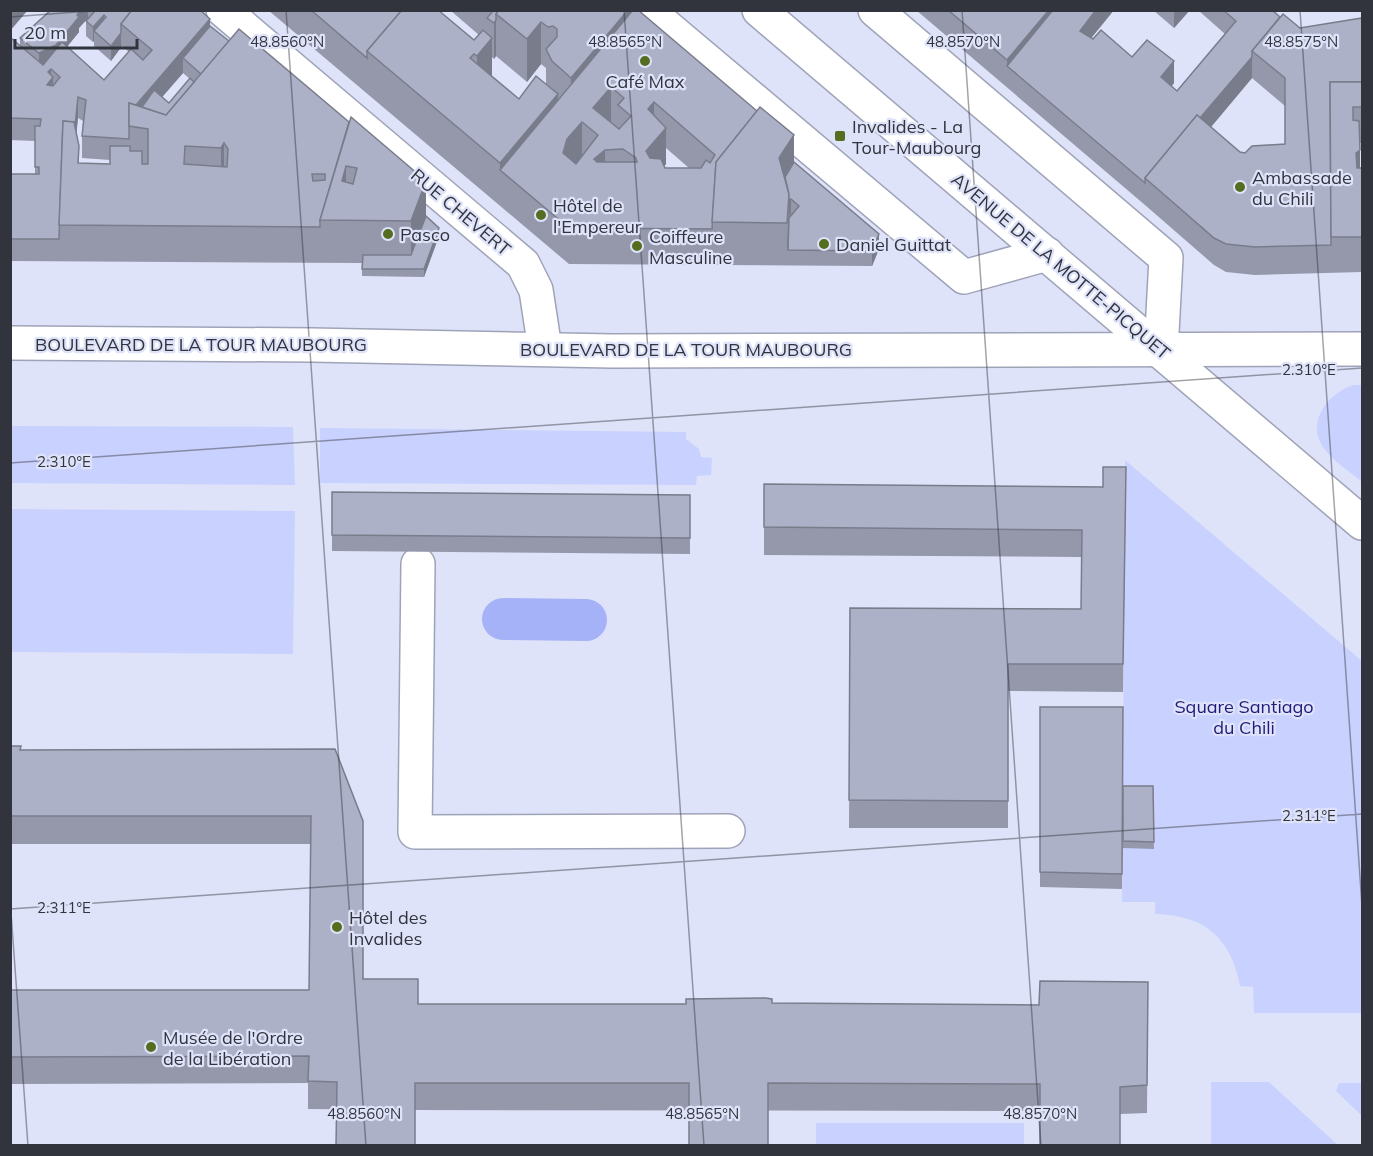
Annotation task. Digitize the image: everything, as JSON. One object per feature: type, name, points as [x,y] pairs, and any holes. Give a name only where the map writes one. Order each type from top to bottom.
[{"type":"street","name":"RUE CHEVERT","points":[[223,10],[523,264],[536,290],[545,349]]},
{"type":"street","points":[[647,10],[964,277],[1047,254]]},
{"type":"street","name":"AVENUE DE LA MOTTE-PICQUET","points":[[759,10],[1362,523]]},
{"type":"street","points":[[875,10],[1166,258],[1161,351]]},
{"type":"street","name":"BOULEVARD DE LA TOUR MAUBOURG","points":[[10,343],[545,349],[1161,351],[1362,349]]},
{"type":"street","points":[[418,564],[415,832],[728,831]]},
{"type":"green space","points":[[1362,385],[1362,482],[1326,451],[1317,430],[1318,420],[1327,402],[1344,389]]},
{"type":"green space","points":[[11,426],[293,427],[295,485],[11,483]]},
{"type":"green space","points":[[320,428],[686,432],[686,439],[699,449],[701,457],[712,458],[711,475],[697,476],[696,485],[320,483]]},
{"type":"green space","name":"Square Santiago du Chili","points":[[1125,460],[1362,661],[1362,1013],[1254,1013],[1253,987],[1240,986],[1230,955],[1213,932],[1188,919],[1155,914],[1155,902],[1122,902]]},
{"type":"green space","points":[[11,509],[295,511],[293,654],[11,652]]},
{"type":"green space","points":[[1211,1082],[1269,1082],[1338,1145],[1211,1145]]},
{"type":"green space","points":[[1339,1083],[1362,1083],[1362,1116],[1336,1091]]},
{"type":"green space","points":[[816,1123],[1024,1123],[1024,1145],[816,1145]]},
{"type":"building","points":[[51,10],[81,10],[77,15],[79,17],[56,45],[39,53],[20,38]]},
{"type":"building","points":[[96,10],[132,10],[121,24],[121,33],[111,46],[94,31],[106,17],[104,15],[93,27],[86,21]]},
{"type":"building","points":[[132,10],[200,10],[210,19],[136,105],[129,103],[129,139],[82,136],[86,100],[78,97],[75,126],[74,122],[63,121],[59,239],[10,239],[10,174],[39,174],[39,167],[35,167],[35,126],[40,126],[41,119],[10,118],[10,39],[43,65],[62,42],[104,80],[131,49],[143,60],[152,50],[121,24]],"holes":[[[51,69],[60,77],[53,86],[47,85],[53,77],[48,72]]]},
{"type":"building","points":[[311,10],[402,10],[367,51],[367,58]]},
{"type":"building","points":[[402,10],[438,10],[474,40],[483,30],[492,38],[477,56],[474,54],[470,58],[519,99],[536,76],[558,94],[500,163],[367,51]]},
{"type":"building","points":[[492,10],[499,10],[494,23],[487,18]]},
{"type":"building","points":[[499,10],[628,10],[571,78],[552,61],[546,49],[557,37],[557,29],[541,22],[527,39],[496,14]]},
{"type":"building","points":[[633,10],[638,10],[757,111],[716,162],[712,229],[569,228],[500,170]],"holes":[[[611,87],[624,98],[618,105],[631,116],[619,129],[593,108]],[[654,102],[715,155],[710,163],[706,160],[701,168],[665,168],[661,159],[650,158],[646,151],[666,128],[648,109]],[[582,122],[598,135],[576,164],[563,153],[567,139]],[[623,149],[636,158],[637,162],[597,162],[594,159],[605,150]]]},
{"type":"building","points":[[948,10],[1049,10],[1007,60]]},
{"type":"building","points":[[1053,10],[1096,10],[1080,31],[1093,39],[1101,30],[1132,57],[1147,40],[1174,61],[1161,77],[1177,91],[1236,21],[1223,10],[1272,10],[1280,17],[1252,51],[1252,57],[1200,118],[1197,115],[1145,178],[1145,183],[1007,66]]},
{"type":"building","points":[[1283,14],[1300,28],[1362,18],[1362,82],[1330,82],[1331,245],[1255,247],[1226,244],[1214,238],[1145,178],[1197,115],[1240,152],[1245,153],[1252,146],[1285,144],[1285,78],[1252,51]]},
{"type":"building","points":[[210,26],[229,41],[201,74],[183,58]]},
{"type":"building","points":[[239,29],[349,122],[320,220],[320,227],[59,225],[63,121],[74,122],[79,146],[78,163],[110,164],[110,146],[130,146],[130,151],[142,151],[142,164],[148,164],[148,129],[129,126],[129,103],[166,115]],"holes":[[[224,143],[228,149],[227,167],[184,164],[185,146],[221,148]],[[312,174],[325,174],[325,180],[313,181]]]},
{"type":"building","points":[[190,78],[194,82],[166,115],[142,107],[154,90],[169,103]]},
{"type":"building","points":[[1330,82],[1362,82],[1362,107],[1353,107],[1353,120],[1359,121],[1360,150],[1356,153],[1357,168],[1362,168],[1362,237],[1331,237]]},
{"type":"building","points":[[760,107],[794,135],[779,158],[789,194],[787,223],[712,222],[716,162]]},
{"type":"building","points":[[351,117],[426,181],[411,221],[320,220]],"holes":[[[346,166],[357,168],[353,184],[342,181]]]},
{"type":"building","points":[[794,162],[879,234],[872,251],[788,250],[789,218],[799,206],[791,199],[789,201],[785,177]]},
{"type":"building","points":[[426,216],[439,228],[424,269],[362,269],[363,255],[411,255]]},
{"type":"building","points":[[1103,467],[1126,467],[1123,664],[1008,664],[1008,801],[849,800],[850,608],[1081,609],[1082,530],[764,527],[764,484],[1103,487]]},
{"type":"building","points":[[332,492],[690,495],[690,538],[332,535]]},
{"type":"building","points":[[1040,707],[1123,707],[1122,874],[1040,872]]},
{"type":"building","name":"Hôtel des Invalides","points":[[10,746],[21,746],[20,750],[335,749],[363,821],[363,979],[418,979],[418,1004],[686,1004],[686,999],[765,998],[772,999],[772,1003],[1039,1005],[1040,981],[1148,982],[1147,1085],[1120,1087],[1120,1146],[1040,1146],[1040,1084],[768,1083],[768,1146],[689,1146],[689,1083],[415,1083],[415,1146],[336,1146],[337,1082],[308,1081],[309,1056],[10,1057],[10,990],[309,990],[311,816],[10,816]]},
{"type":"building","points":[[1123,786],[1153,786],[1154,842],[1123,841]]},
{"type":"waterway","points":[[503,619],[586,620]]},
{"type":"place","name":"Café Max","points":[[645,61]]},
{"type":"place","name":"Invalides - La Tour-Maubourg","points":[[840,136]]},
{"type":"place","name":"Ambassade du Chili","points":[[1240,187]]},
{"type":"place","name":"Hôtel de l'Empereur","points":[[541,215]]},
{"type":"place","name":"Pasco","points":[[388,234]]},
{"type":"place","name":"Daniel Guittat","points":[[824,244]]},
{"type":"place","name":"Coiffeure Masculine","points":[[637,246]]},
{"type":"place","name":"Hôtel des Invalides","points":[[337,927]]},
{"type":"place","name":"Musée de l'Ordre de la Libération","points":[[151,1047]]}]
